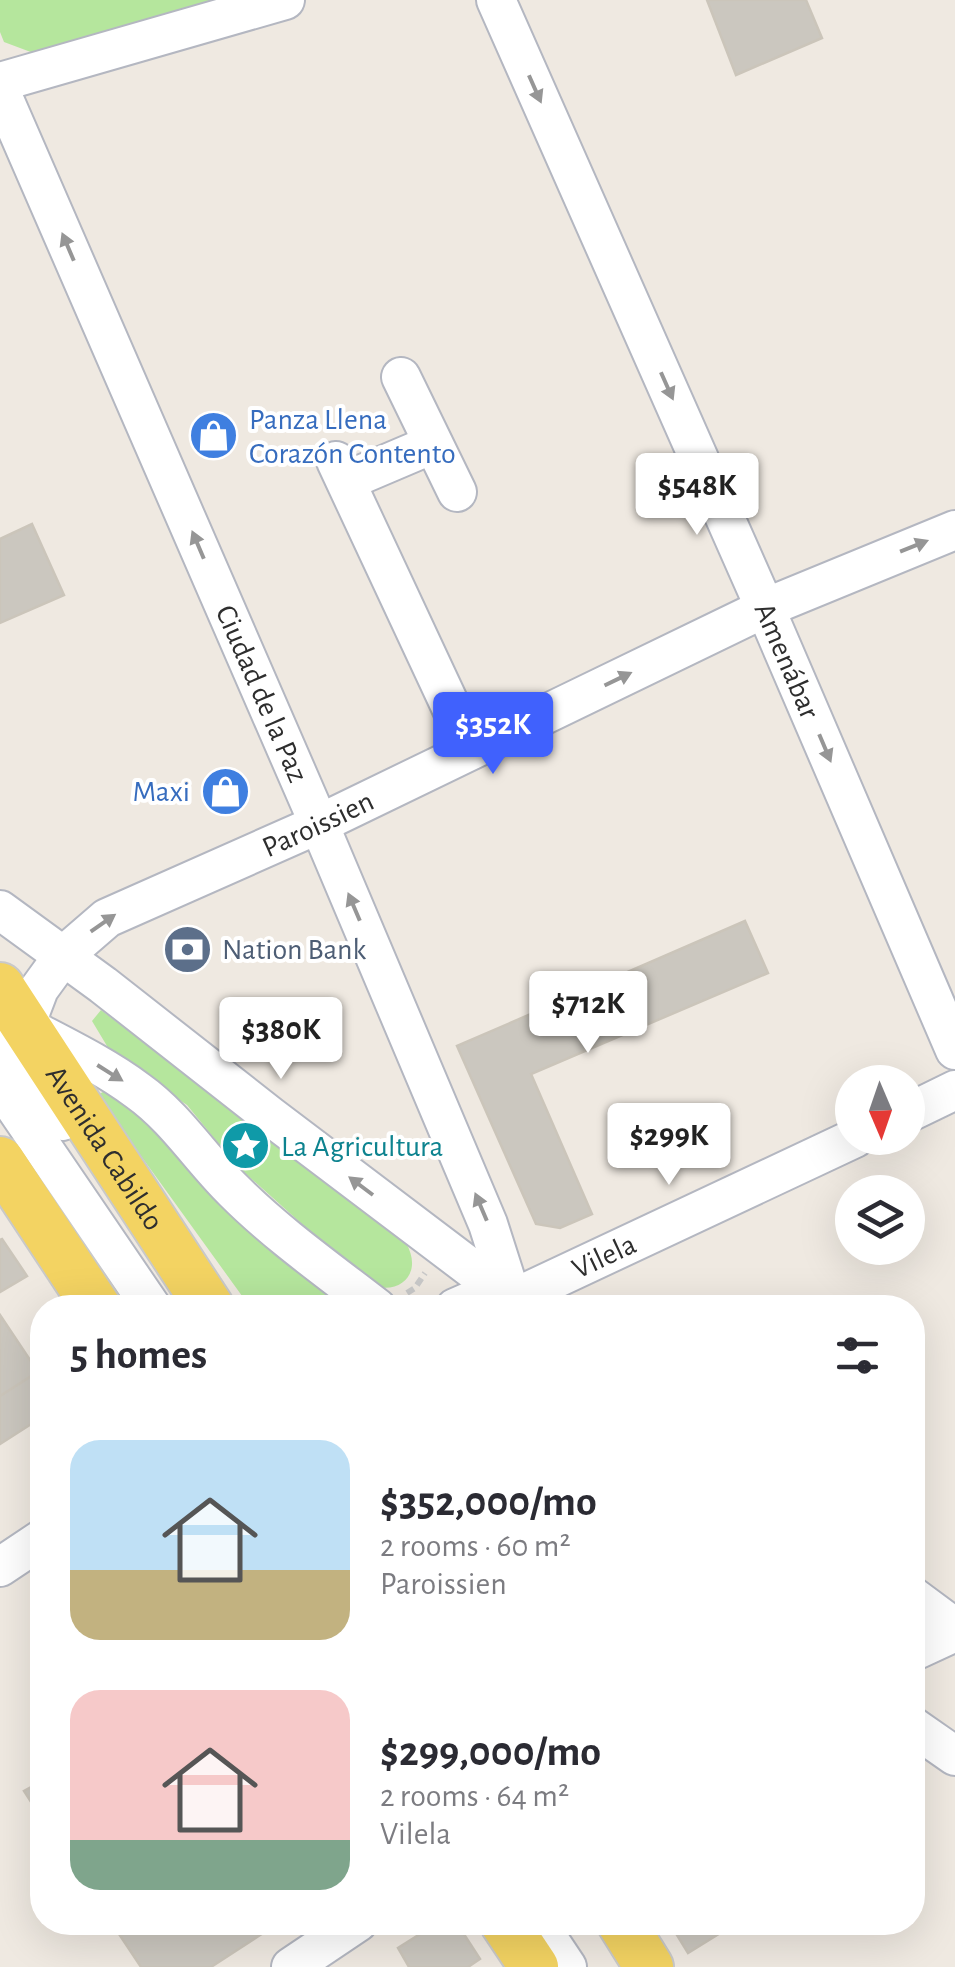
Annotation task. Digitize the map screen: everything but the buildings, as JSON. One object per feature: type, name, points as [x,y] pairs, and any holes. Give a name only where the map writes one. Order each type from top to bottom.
[{"type":"main road","name":"Avenida Cabildo","points":[[5,1030],[200,1295]]},
{"type":"main road","points":[[0,1161],[88,1295]]},
{"type":"main road","points":[[513,1935],[534,1967]]},
{"type":"main road","points":[[629,1935],[650,1967]]},
{"type":"street","points":[[0,82],[285,0]]},
{"type":"street","name":"Amenábar","points":[[496,0],[955,1050]]},
{"type":"street","name":"Ciudad de la Paz","points":[[0,90],[319,824],[488,1224],[510,1295]]},
{"type":"street","points":[[401,377],[456,492]]},
{"type":"street","points":[[433,444],[341,471],[472,750]]},
{"type":"street","name":"Paroissien","points":[[5,1030],[62,956],[107,918],[319,824],[765,608],[955,530]]},
{"type":"street","points":[[0,910],[500,1295]]},
{"type":"street","points":[[5,1030],[177,1295]]},
{"type":"street","points":[[5,1030],[81,1056],[140,1092],[263,1220],[359,1295]]},
{"type":"street","points":[[0,1090],[143,1295]]},
{"type":"street","points":[[925,1105],[955,1090]]},
{"type":"street","name":"Vilela","points":[[533,1295],[835,1148]]},
{"type":"street","points":[[0,1567],[30,1547]]},
{"type":"street","points":[[925,1606],[955,1630],[925,1645]]},
{"type":"street","points":[[925,1735],[955,1756]]},
{"type":"street","points":[[290,1967],[338,1935]]},
{"type":"street","points":[[546,1935],[567,1967]]},
{"type":"street","points":[[576,1935],[597,1967]]},
{"type":"green space","points":[[0,0],[216,0],[36,54],[4,42],[0,32]]},
{"type":"green space","points":[[101,1010],[406,1243],[412,1263],[406,1279],[392,1287],[370,1285],[236,1165],[187,1105],[113,1056],[92,1021]]},
{"type":"green space","points":[[107,1090],[122,1099],[235,1213],[327,1295],[241,1295],[97,1095]]},
{"type":"place","name":"Panza Llena Corazón Contento","points":[[214,436]]},
{"type":"place","name":"Maxi","points":[[225,791]]},
{"type":"place","name":"Nation Bank","points":[[187,949]]},
{"type":"place","name":"La Agricultura","points":[[246,1146]]}]
